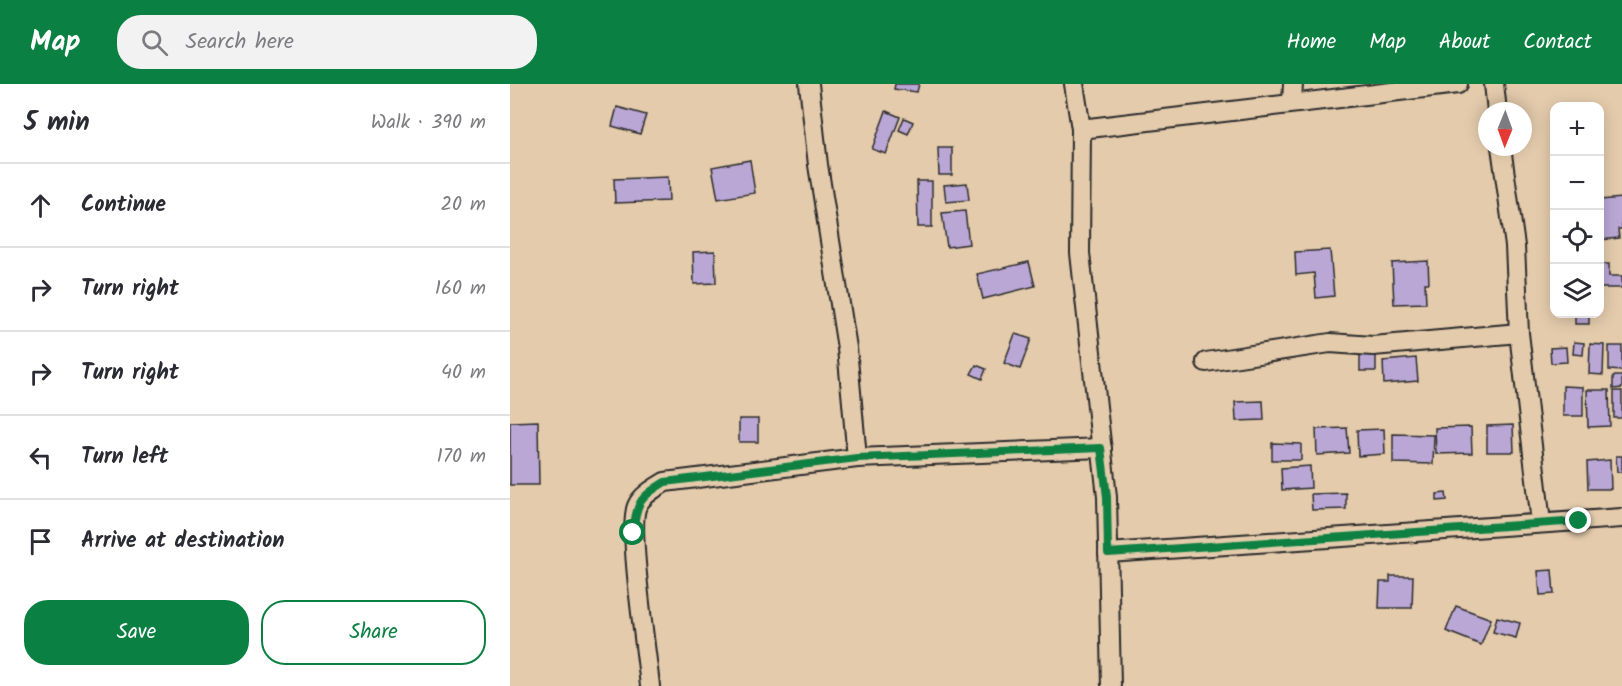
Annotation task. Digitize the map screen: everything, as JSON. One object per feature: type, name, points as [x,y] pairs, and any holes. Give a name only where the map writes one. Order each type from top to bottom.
[{"type":"street","points":[[809,84],[818,165],[848,348],[857,458]]},
{"type":"street","points":[[1074,84],[1080,129],[1080,253],[1107,497],[1111,686]]},
{"type":"street","points":[[1292,102],[1293,84]]},
{"type":"street","points":[[1080,129],[1458,84]]},
{"type":"street","points":[[1494,84],[1496,102]]},
{"type":"street","points":[[1503,156],[1515,246],[1519,333],[1541,523]]},
{"type":"street","points":[[1206,362],[1330,343],[1373,346],[1519,333]]},
{"type":"street","points":[[650,686],[633,533],[636,506],[649,492],[665,482],[857,458],[1101,448]]},
{"type":"street","points":[[1108,553],[1622,518]]},
{"type":"building","points":[[895,84],[919,84],[917,92],[894,89]]},
{"type":"building","points":[[617,107],[646,115],[640,134],[612,126]]},
{"type":"building","points":[[886,111],[900,117],[886,154],[872,149]]},
{"type":"building","points":[[904,118],[913,122],[908,134],[899,130]]},
{"type":"building","points":[[938,148],[952,148],[952,175],[939,175]]},
{"type":"building","points":[[750,160],[755,193],[718,199],[712,167]]},
{"type":"building","points":[[668,177],[669,201],[615,203],[614,179]]},
{"type":"building","points":[[917,181],[932,181],[932,227],[918,227]]},
{"type":"building","points":[[967,183],[969,200],[946,202],[944,185]]},
{"type":"building","points":[[1622,198],[1622,229],[1618,229],[1619,238],[1604,240],[1604,200]]},
{"type":"building","points":[[965,211],[969,244],[947,247],[942,213]]},
{"type":"building","points":[[1330,250],[1334,296],[1316,298],[1314,273],[1296,275],[1295,252]]},
{"type":"building","points":[[715,251],[716,283],[694,284],[693,252]]},
{"type":"building","points":[[1428,261],[1429,283],[1425,283],[1426,303],[1394,304],[1392,263]]},
{"type":"building","points":[[1029,262],[1035,286],[983,299],[977,274]]},
{"type":"building","points":[[1604,264],[1609,264],[1609,276],[1622,276],[1622,288],[1604,288]]},
{"type":"building","points":[[1575,318],[1589,318],[1589,324],[1575,324]]},
{"type":"building","points":[[1015,334],[1031,339],[1020,369],[1004,363]]},
{"type":"building","points":[[1574,342],[1584,343],[1583,355],[1573,354]]},
{"type":"building","points":[[1590,344],[1604,345],[1603,375],[1589,374]]},
{"type":"building","points":[[1609,346],[1622,346],[1622,371],[1609,370]]},
{"type":"building","points":[[1566,347],[1567,362],[1551,363],[1550,348]]},
{"type":"building","points":[[1360,355],[1376,355],[1376,371],[1360,371]]},
{"type":"building","points":[[1416,358],[1418,381],[1384,384],[1383,361]]},
{"type":"building","points":[[976,365],[986,369],[982,379],[971,374]]},
{"type":"building","points":[[1613,376],[1622,376],[1622,388],[1613,389]]},
{"type":"building","points":[[1563,386],[1583,387],[1583,416],[1563,416]]},
{"type":"building","points":[[1587,390],[1609,390],[1610,426],[1588,427]]},
{"type":"building","points":[[1614,391],[1622,391],[1622,418],[1614,418]]},
{"type":"building","points":[[1263,401],[1264,420],[1236,421],[1235,402]]},
{"type":"building","points":[[739,419],[758,419],[758,442],[739,442]]},
{"type":"building","points":[[538,421],[539,485],[510,485],[510,422]]},
{"type":"building","points":[[1513,425],[1514,452],[1487,452],[1487,426]]},
{"type":"building","points":[[1471,427],[1472,453],[1436,454],[1435,428]]},
{"type":"building","points":[[1347,428],[1349,453],[1317,455],[1316,429]]},
{"type":"building","points":[[1384,429],[1385,454],[1358,456],[1357,430]]},
{"type":"building","points":[[1393,434],[1434,435],[1433,464],[1393,463]]},
{"type":"building","points":[[1272,443],[1301,444],[1301,460],[1272,460]]},
{"type":"building","points":[[1616,456],[1622,456],[1622,472],[1617,472]]},
{"type":"building","points":[[1610,460],[1611,489],[1588,489],[1587,462]]},
{"type":"building","points":[[1310,466],[1311,488],[1282,490],[1281,468]]},
{"type":"building","points":[[1346,493],[1346,509],[1312,510],[1311,494]]},
{"type":"building","points":[[1446,493],[1447,500],[1437,501],[1437,494]]},
{"type":"building","points":[[1552,570],[1554,594],[1540,595],[1538,571]]},
{"type":"building","points":[[1390,576],[1413,576],[1412,608],[1379,608],[1380,582],[1390,582]]},
{"type":"building","points":[[1456,606],[1491,619],[1481,645],[1446,631]]},
{"type":"building","points":[[1497,617],[1520,623],[1516,638],[1493,632]]},
{"type":"route","points":[[633,533],[636,506],[649,492],[665,482],[857,458],[1101,448],[1107,497],[1108,553],[1579,521]]}]
